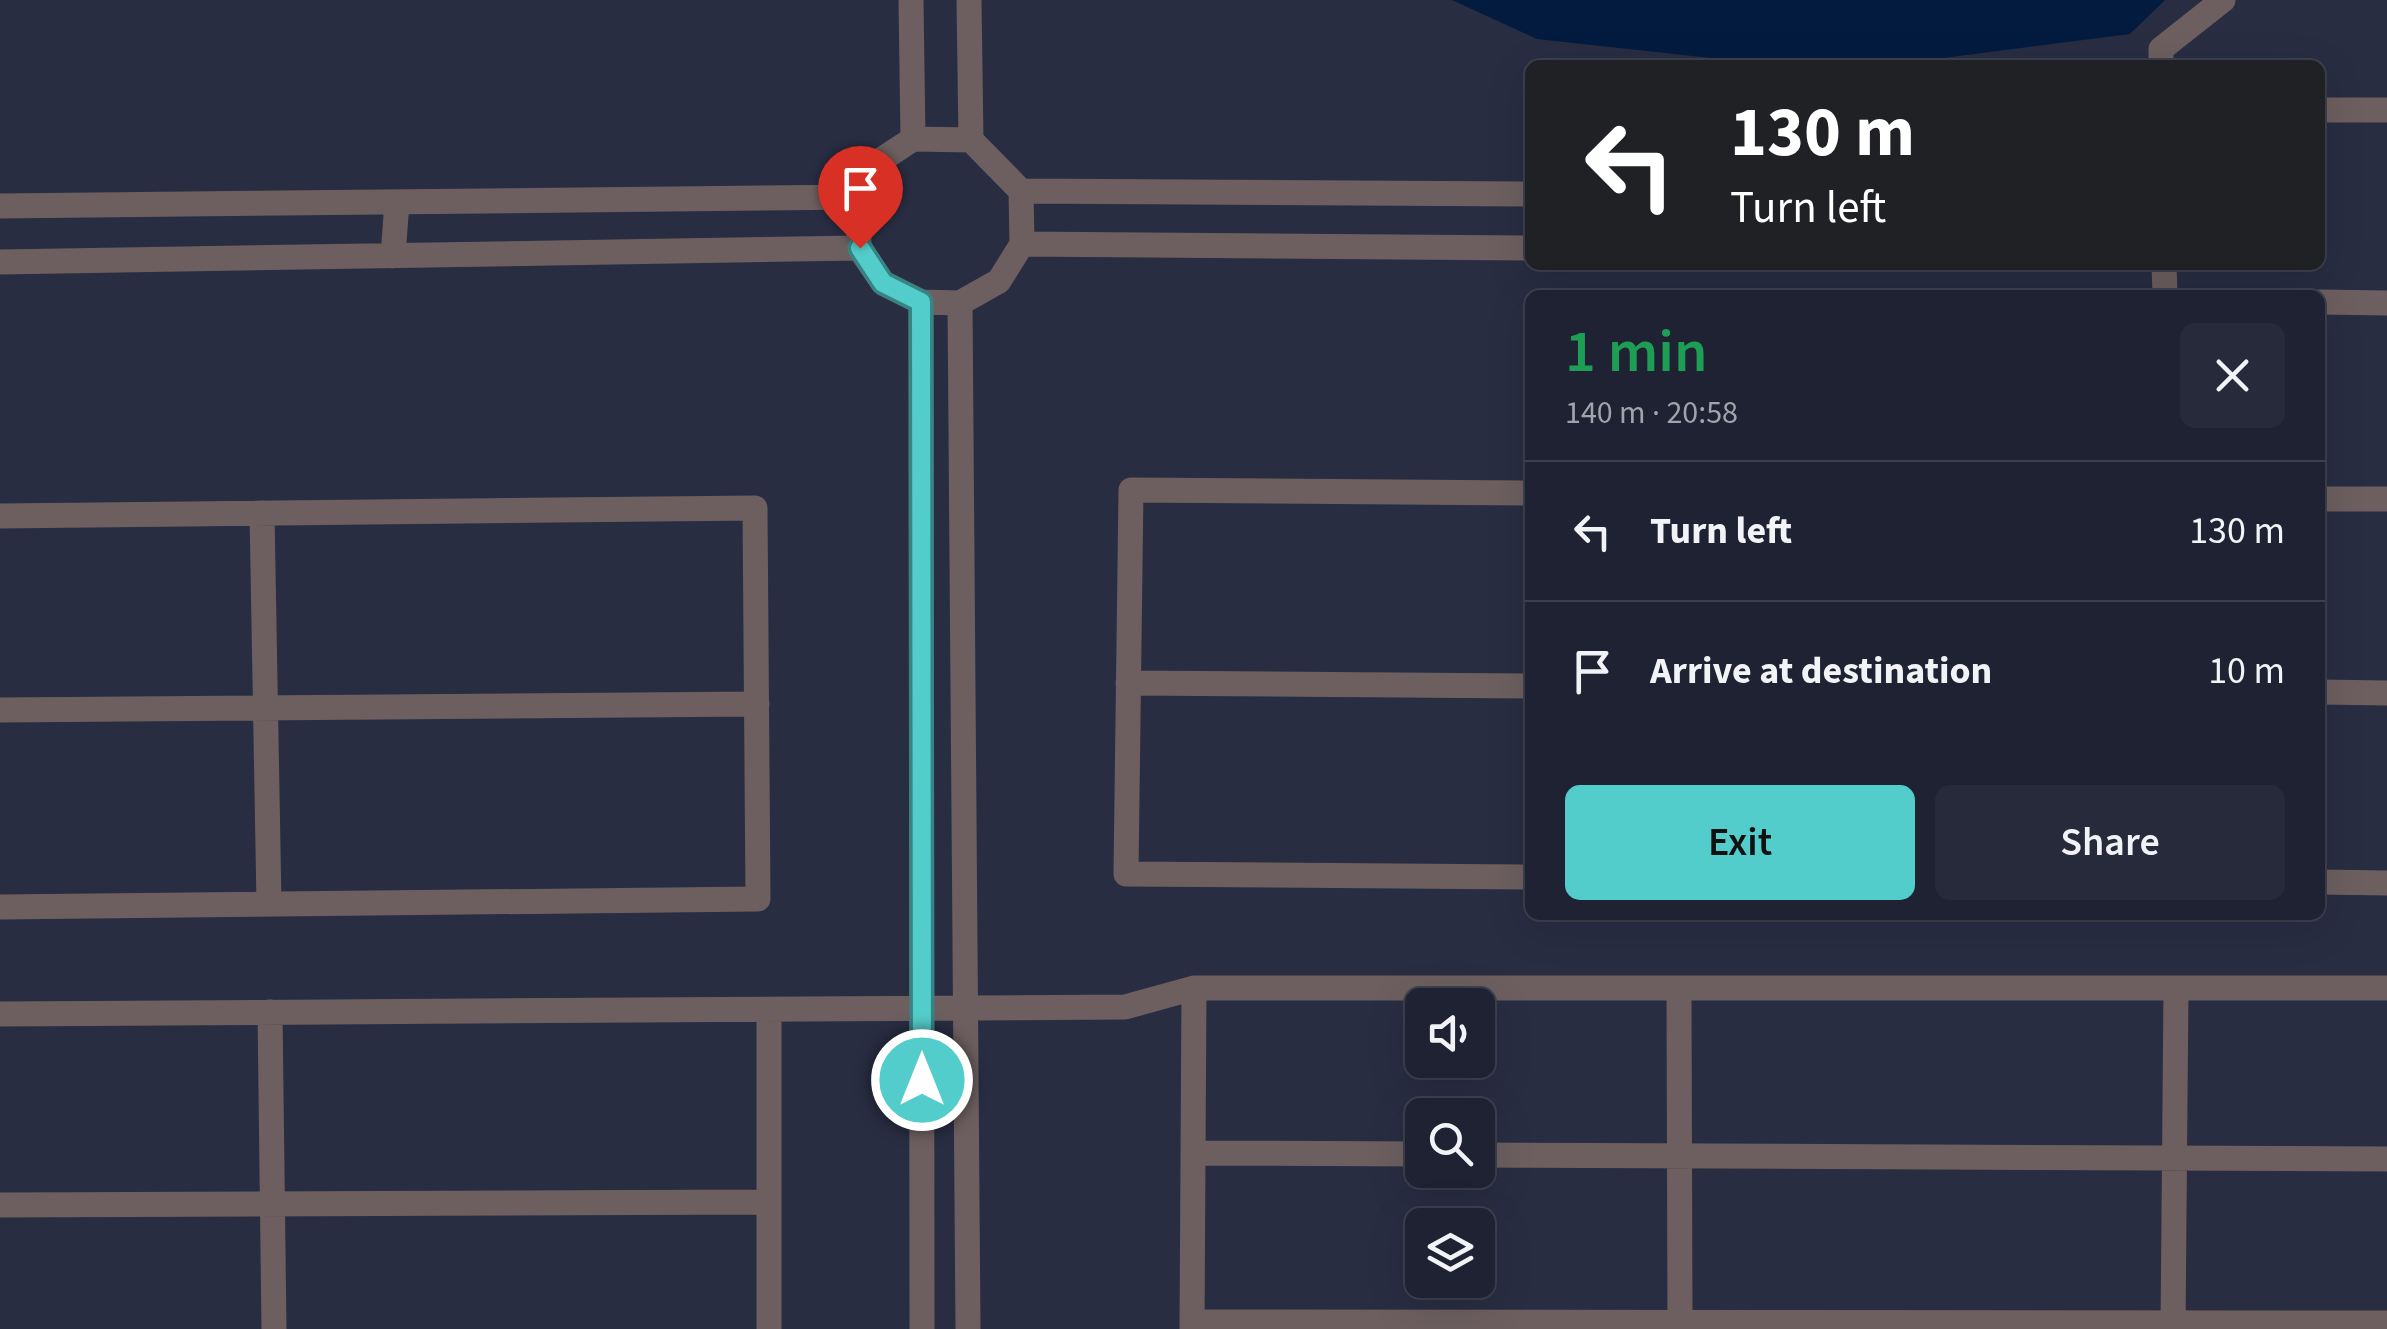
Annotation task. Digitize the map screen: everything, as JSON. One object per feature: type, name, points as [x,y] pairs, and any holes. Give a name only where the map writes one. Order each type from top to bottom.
[{"type":"street","points":[[911,0],[913,139]]},
{"type":"street","points":[[969,0],[971,140],[1021,192],[1022,244],[998,282],[960,302],[921,302],[883,283],[860,248],[858,197],[878,162],[913,139],[971,140]]},
{"type":"street","points":[[2157,60],[2223,0]]},
{"type":"street","points":[[2325,110],[2387,110]]},
{"type":"street","points":[[1021,192],[1525,194]]},
{"type":"street","points":[[0,206],[858,197]]},
{"type":"street","points":[[394,256],[397,202]]},
{"type":"street","points":[[1022,244],[1525,248]]},
{"type":"street","points":[[0,262],[860,248]]},
{"type":"street","points":[[921,302],[922,1329]]},
{"type":"street","points":[[960,302],[968,1329]]},
{"type":"street","points":[[2325,302],[2387,303]]},
{"type":"street","points":[[1525,493],[1130,490],[1126,874],[1525,877]]},
{"type":"street","points":[[2325,499],[2387,499]]},
{"type":"street","points":[[0,516],[755,508],[758,899],[0,906]]},
{"type":"street","points":[[262,513],[268,904]]},
{"type":"street","points":[[1128,683],[1525,686]]},
{"type":"street","points":[[2325,692],[2387,693]]},
{"type":"street","points":[[0,710],[756,704]]},
{"type":"street","points":[[2325,882],[2387,883]]},
{"type":"street","points":[[1194,988],[1192,1325],[2387,1323]]},
{"type":"street","points":[[0,1014],[1125,1007],[1194,988],[2387,988]]},
{"type":"street","points":[[1679,988],[1680,1326]]},
{"type":"street","points":[[2174,1326],[2176,988]]},
{"type":"street","points":[[769,1010],[769,1329]]},
{"type":"street","points":[[270,1012],[274,1329]]},
{"type":"street","points":[[1193,1153],[1405,1154]]},
{"type":"street","points":[[1495,1154],[2387,1160]]},
{"type":"street","points":[[0,1205],[769,1202]]},
{"type":"water","points":[[1452,0],[2165,0],[2130,34],[1928,60],[1729,60],[1537,39]]},
{"type":"route","points":[[860,248],[883,283],[921,302],[922,1080]]}]
